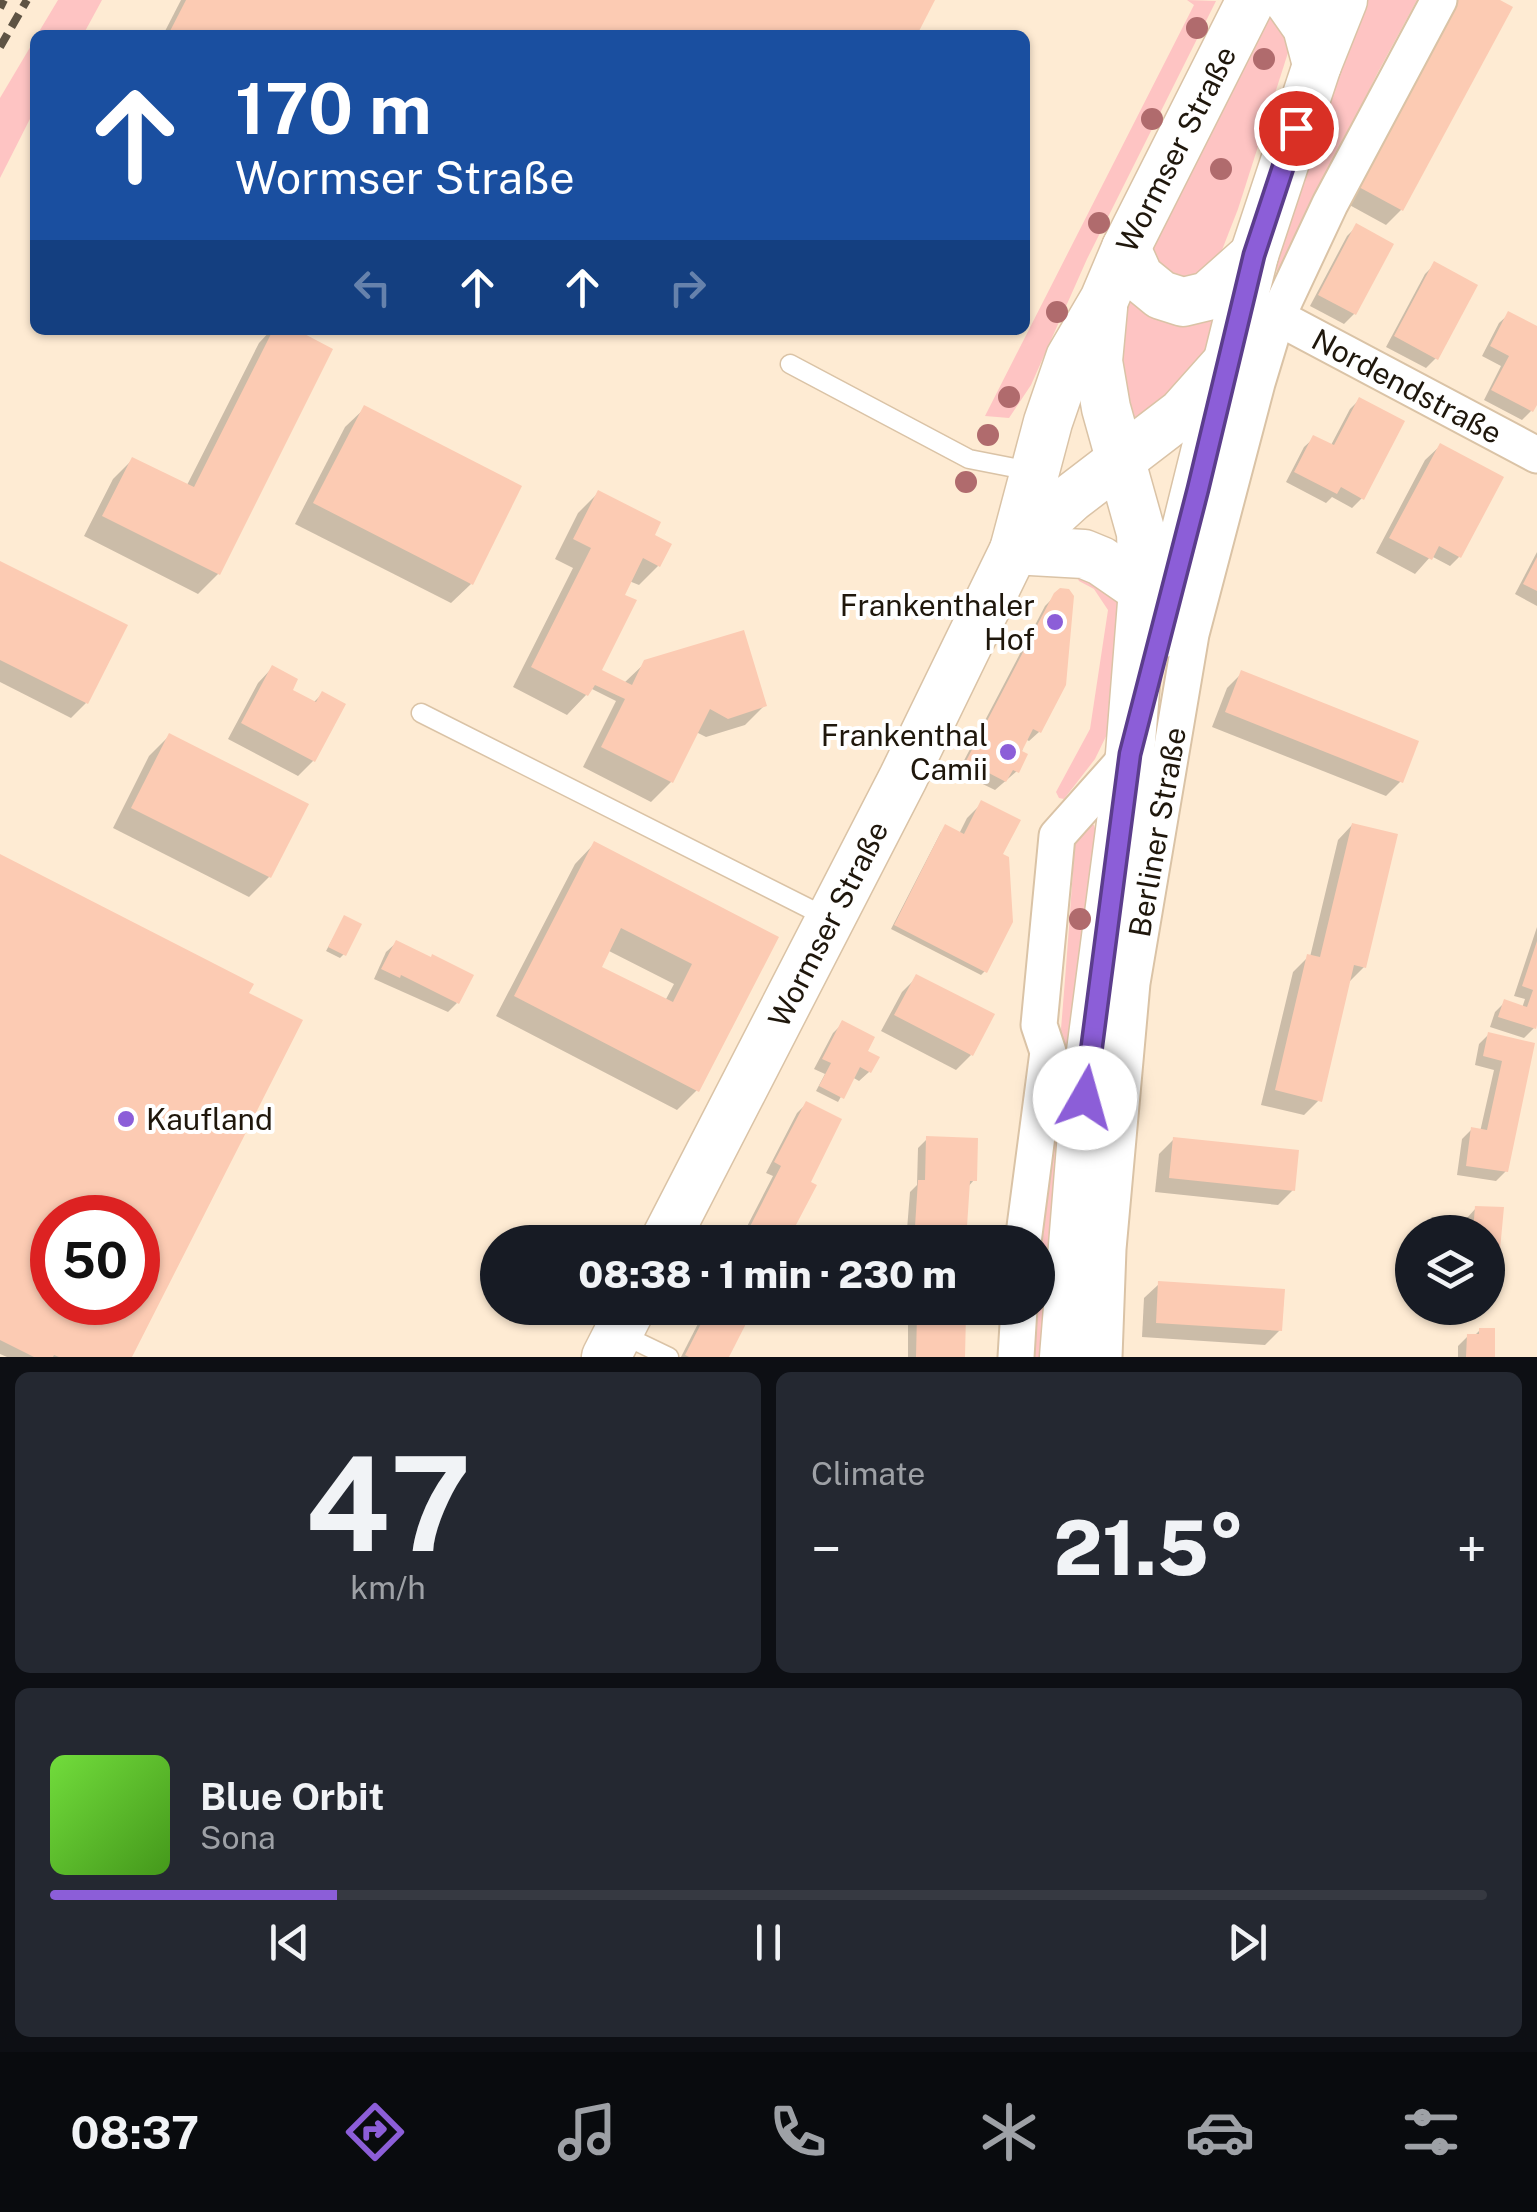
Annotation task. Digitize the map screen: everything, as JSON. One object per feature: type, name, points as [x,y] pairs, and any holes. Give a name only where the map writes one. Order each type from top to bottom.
[{"type":"main road","name":"Wormser Straße","points":[[673,1225],[903,778],[1014,550],[1070,358],[1104,300],[1126,248],[1251,0]]},
{"type":"main road","points":[[1288,0],[1306,28],[1317,65]]},
{"type":"main road","points":[[1122,459],[1182,413],[1228,361],[1254,255],[1317,65],[1344,0]]},
{"type":"main road","points":[[1126,248],[1139,277],[1161,295],[1183,302],[1208,296],[1254,255]]},
{"type":"main road","name":"Wormser Straße","points":[[1104,300],[1098,362],[1106,408],[1141,533],[1143,590]]},
{"type":"main road","name":"Berliner Straße","points":[[1130,754],[1228,361]]},
{"type":"main road","name":"Wormser Straße","points":[[1014,550],[1122,459]]},
{"type":"main road","points":[[1014,550],[1084,554],[1143,590]]},
{"type":"main road","name":"Berliner Straße","points":[[1064,1357],[1085,1098],[1130,754],[1143,590]]},
{"type":"street","points":[[1277,317],[1330,204],[1439,0]]},
{"type":"street","name":"Nordendstraße","points":[[1277,317],[1537,455]]},
{"type":"street","name":"Berliner Straße","points":[[1104,1357],[1108,1249],[1132,983],[1191,634],[1277,317]]},
{"type":"street","name":"Berliner Straße","points":[[1025,1225],[1048,1052],[1038,1025],[1057,836],[1130,754]]},
{"type":"street","points":[[1016,1357],[1018,1325]]},
{"type":"lane","points":[[790,364],[969,459],[1015,468],[1036,464]]},
{"type":"lane","points":[[421,713],[830,919]]},
{"type":"lane","points":[[619,1332],[669,1357]]},
{"type":"shaded area","points":[[58,0],[102,0],[86,30],[40,30]]},
{"type":"shaded area","points":[[1187,0],[1216,1],[1087,259],[1031,385],[1009,418],[985,416],[1026,335],[1030,335],[1030,328],[1194,5]]},
{"type":"shaded area","points":[[1365,0],[1417,0],[1278,276],[1272,252]]},
{"type":"shaded area","points":[[1265,8],[1293,37],[1215,268],[1192,288],[1153,271],[1148,241]]},
{"type":"shaded area","points":[[30,47],[30,119],[0,178],[0,98]]},
{"type":"shaded area","points":[[1125,295],[1217,316],[1204,353],[1187,383],[1132,433],[1117,389]]},
{"type":"shaded area","points":[[1082,572],[1116,592],[1124,613],[1111,726],[1095,759],[1064,799],[1056,792],[1090,729],[1108,610],[1094,589],[1079,581],[1077,577]]},
{"type":"shaded area","points":[[1083,824],[1094,825],[1097,836],[1055,1292],[1055,1225],[1044,1225],[1075,836]]},
{"type":"shaded area","points":[[1036,1325],[1052,1325],[1049,1357],[1033,1357]]},
{"type":"building","points":[[186,0],[935,0],[920,30],[171,30]]},
{"type":"building","points":[[1457,0],[1500,0],[1513,7],[1403,211],[1357,186]]},
{"type":"building","points":[[1356,223],[1394,244],[1356,315],[1318,295]]},
{"type":"building","points":[[1434,261],[1478,285],[1438,360],[1394,336]]},
{"type":"building","points":[[1508,311],[1537,326],[1537,405],[1533,412],[1491,390],[1509,356],[1490,346]]},
{"type":"building","points":[[270,335],[306,335],[333,349],[220,575],[102,516],[132,457],[194,487]]},
{"type":"building","points":[[1359,397],[1405,421],[1364,500],[1341,487],[1337,494],[1294,472],[1313,435],[1334,445]]},
{"type":"building","points":[[364,405],[522,486],[473,585],[313,503]]},
{"type":"building","points":[[1440,443],[1504,477],[1461,558],[1439,546],[1432,560],[1389,538]]},
{"type":"building","points":[[598,490],[661,522],[655,535],[672,544],[660,567],[643,558],[625,595],[637,600],[602,670],[632,685],[644,660],[744,630],[767,706],[728,719],[710,709],[673,783],[601,747],[625,699],[595,685],[588,696],[531,667],[591,548],[573,539]]},
{"type":"building","points":[[1537,557],[1537,591],[1523,584]]},
{"type":"building","points":[[0,561],[128,625],[88,704],[0,660]]},
{"type":"building","points":[[1060,588],[1069,589],[1074,596],[1066,685],[1041,733],[1033,729],[1022,751],[1028,754],[1019,773],[1013,770],[1006,782],[966,761]]},
{"type":"building","points":[[272,665],[298,679],[293,690],[316,702],[322,691],[346,704],[315,762],[241,723]]},
{"type":"building","points":[[1241,670],[1419,741],[1403,783],[1225,712]]},
{"type":"building","points":[[169,733],[309,804],[271,878],[131,808]]},
{"type":"building","points":[[981,800],[1021,820],[1003,854],[1009,857],[1013,922],[987,973],[894,925],[945,824],[964,834]]},
{"type":"building","points":[[1352,823],[1398,834],[1366,968],[1354,965],[1322,1102],[1275,1090],[1307,954],[1320,957]]},
{"type":"building","points":[[594,841],[779,937],[699,1092],[514,996]],"holes":[[[621,928],[692,964],[673,1002],[602,967]]]},
{"type":"building","name":"Kaufland","points":[[0,854],[254,984],[249,993],[303,1020],[160,1302],[160,1195],[30,1195],[30,1325],[148,1325],[132,1357],[34,1357],[0,1340]]},
{"type":"building","points":[[344,915],[362,924],[346,956],[328,947]]},
{"type":"building","points":[[396,940],[474,975],[459,1004],[381,969]]},
{"type":"building","points":[[1537,941],[1536,1029],[1498,1017],[1504,999],[1527,1007],[1533,990],[1522,986]]},
{"type":"building","points":[[916,974],[995,1014],[973,1056],[894,1015]]},
{"type":"building","points":[[842,1020],[875,1037],[868,1051],[880,1057],[871,1073],[860,1067],[844,1099],[819,1086],[831,1063],[822,1059]]},
{"type":"building","points":[[1488,1032],[1535,1043],[1508,1172],[1466,1166],[1471,1127],[1487,1130],[1502,1061],[1483,1056]]},
{"type":"building","points":[[806,1101],[842,1119],[811,1182],[817,1185],[796,1225],[751,1225],[781,1166],[774,1162]]},
{"type":"building","points":[[926,1136],[978,1138],[977,1181],[970,1181],[967,1225],[915,1225],[918,1180],[925,1180]]},
{"type":"building","points":[[1173,1137],[1299,1150],[1295,1191],[1169,1178]]},
{"type":"building","points":[[1475,1206],[1504,1207],[1503,1215],[1474,1215]]},
{"type":"building","points":[[1158,1281],[1285,1289],[1282,1331],[1156,1323]]},
{"type":"building","points":[[700,1325],[745,1325],[729,1357],[685,1355]]},
{"type":"building","points":[[917,1325],[966,1325],[965,1357],[916,1357]]},
{"type":"building","points":[[1479,1328],[1495,1328],[1495,1357],[1466,1357],[1467,1334],[1479,1334]]},
{"type":"railway","points":[[0,8],[4,0]]},
{"type":"railway","points":[[0,47],[27,0]]},
{"type":"place","name":"Frankenthaler Hof","points":[[1055,622]]},
{"type":"place","name":"Frankenthal Camii","points":[[1008,752]]},
{"type":"place","name":"Kaufland","points":[[126,1119]]},
{"type":"route","points":[[1085,1098],[1130,754],[1254,255],[1296,128]]}]
